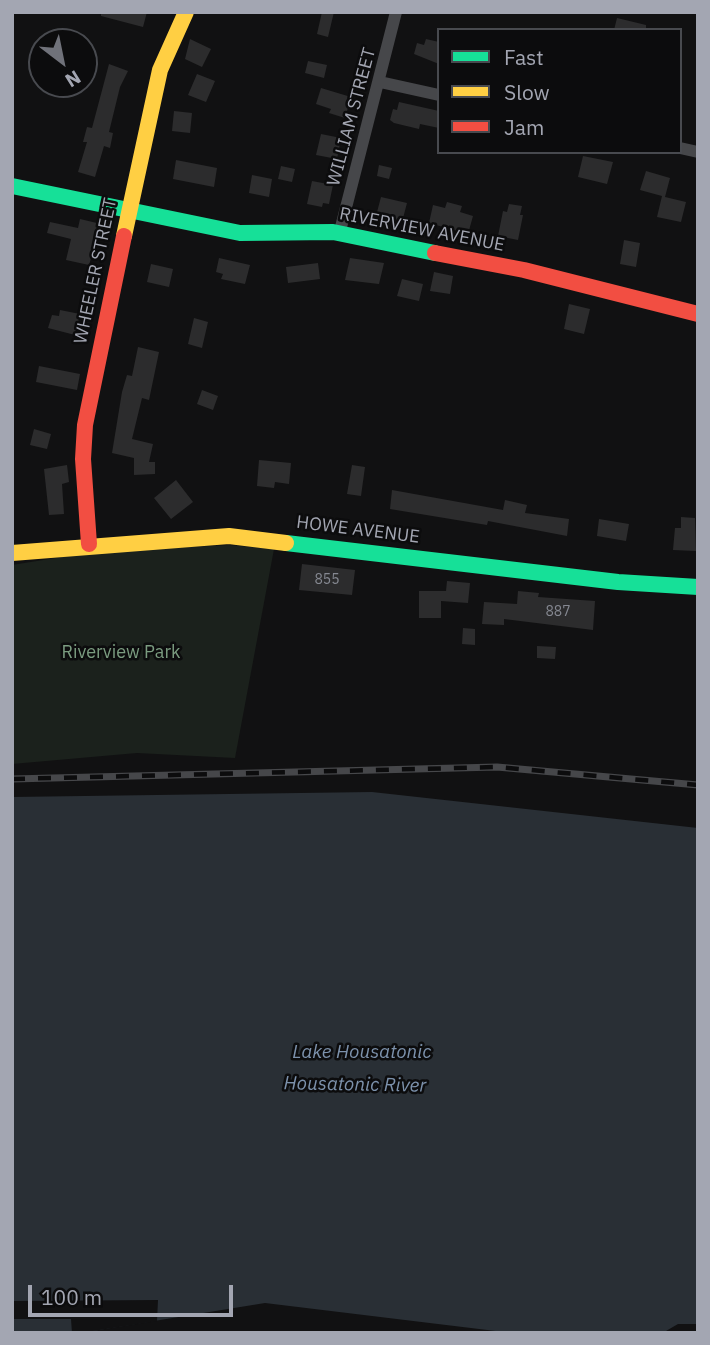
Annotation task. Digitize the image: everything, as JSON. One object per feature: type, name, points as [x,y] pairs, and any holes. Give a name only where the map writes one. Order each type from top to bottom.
[{"type":"street","name":"WHEELER STREET","points":[[89,544],[83,459],[85,425],[160,70],[186,12]]},
{"type":"street","name":"WILLIAM STREET","points":[[340,231],[396,12]]},
{"type":"street","points":[[380,82],[437,95]]},
{"type":"street","name":"RIVERVIEW AVENUE","points":[[12,186],[240,233],[340,231],[363,239],[524,270],[698,314]]},
{"type":"street","name":"HOWE AVENUE","points":[[12,553],[89,544],[202,537],[266,538],[618,582],[698,587]]},
{"type":"green space","name":"Riverview Park","points":[[229,545],[274,549],[235,758],[137,753],[12,764],[12,565],[93,552]]},
{"type":"water","name":"Lake Housatonic","points":[[372,792],[698,828],[698,1324],[678,1324],[666,1331],[512,1333],[265,1303],[80,1333],[12,1333],[12,797]]},
{"type":"pier","points":[[158,1300],[157,1321],[80,1333],[72,1333],[71,1319],[12,1319],[12,1301]]},
{"type":"building","points":[[101,12],[147,12],[143,27],[101,16]]},
{"type":"building","points":[[322,12],[334,12],[328,37],[317,34]]},
{"type":"building","points":[[617,18],[646,25],[646,28],[614,28]]},
{"type":"building","points":[[190,39],[211,49],[202,67],[185,59]]},
{"type":"building","points":[[426,39],[437,42],[437,63],[414,54],[417,43],[424,45]]},
{"type":"building","points":[[308,61],[327,65],[324,78],[305,73]]},
{"type":"building","points":[[109,64],[128,71],[120,87],[109,132],[113,133],[110,148],[104,146],[95,177],[78,172],[87,142],[83,142],[87,127],[92,128]]},
{"type":"building","points":[[197,74],[215,81],[206,102],[188,95]]},
{"type":"building","points":[[321,88],[351,97],[345,118],[329,113],[331,109],[316,104]]},
{"type":"building","points":[[399,102],[437,111],[437,128],[420,124],[419,129],[394,123],[390,120],[393,109],[397,110]]},
{"type":"building","points":[[174,111],[192,113],[190,133],[172,131]]},
{"type":"building","points":[[321,134],[341,138],[337,159],[316,155]]},
{"type":"building","points":[[583,156],[613,162],[607,184],[578,177]]},
{"type":"building","points":[[176,160],[217,168],[214,187],[173,179]]},
{"type":"building","points":[[379,165],[392,168],[389,179],[377,176]]},
{"type":"building","points":[[281,166],[295,169],[292,182],[278,179]]},
{"type":"building","points":[[646,171],[670,178],[665,197],[686,202],[681,222],[657,217],[662,196],[640,190]]},
{"type":"building","points":[[252,175],[272,179],[269,197],[249,193]]},
{"type":"building","points":[[312,181],[333,185],[329,204],[323,203],[322,207],[307,204]]},
{"type":"building","points":[[381,197],[407,203],[402,222],[376,216]]},
{"type":"building","points":[[447,202],[462,206],[460,212],[473,216],[468,234],[429,223],[433,205],[445,208]]},
{"type":"building","points":[[509,204],[522,206],[518,240],[498,236],[503,211],[507,212]]},
{"type":"building","points":[[80,219],[101,224],[89,265],[66,260],[71,239],[47,233],[50,222],[78,228]]},
{"type":"building","points":[[624,240],[640,243],[636,267],[620,264]]},
{"type":"building","points":[[219,258],[250,265],[245,284],[221,279],[223,274],[216,272]]},
{"type":"building","points":[[350,258],[384,263],[379,284],[345,280]]},
{"type":"building","points":[[318,263],[320,279],[288,283],[286,267]]},
{"type":"building","points":[[151,264],[173,269],[169,287],[147,282]]},
{"type":"building","points":[[434,272],[453,276],[450,294],[430,291]]},
{"type":"building","points":[[402,279],[423,284],[419,301],[397,296]]},
{"type":"building","points":[[569,304],[590,309],[584,334],[564,329]]},
{"type":"building","points":[[60,310],[80,314],[75,335],[48,328],[52,315],[59,316]]},
{"type":"building","points":[[194,318],[208,322],[202,348],[188,344]]},
{"type":"building","points":[[138,347],[159,352],[149,400],[142,398],[132,439],[153,444],[149,462],[155,462],[155,474],[134,475],[134,458],[112,453],[122,392],[127,375],[132,376]]},
{"type":"building","points":[[39,366],[80,374],[77,390],[36,382]]},
{"type":"building","points":[[202,390],[218,396],[213,410],[197,404]]},
{"type":"building","points":[[34,429],[51,434],[47,449],[30,445]]},
{"type":"building","points":[[259,460],[291,463],[289,484],[275,482],[274,488],[257,486]]},
{"type":"building","points":[[67,465],[69,482],[62,484],[64,514],[49,515],[44,469]]},
{"type":"building","points":[[352,465],[365,467],[361,496],[347,494]]},
{"type":"building","points":[[176,480],[193,502],[171,519],[154,498]]},
{"type":"building","points":[[392,490],[503,510],[505,500],[527,505],[525,513],[569,519],[567,536],[488,521],[487,525],[390,509]]},
{"type":"building","points":[[681,517],[695,518],[696,551],[673,550],[675,528],[681,528]]},
{"type":"building","points":[[599,519],[629,524],[626,541],[597,536]]},
{"type":"building","points":[[302,564],[355,570],[352,595],[299,590]]},
{"type":"building","points":[[447,581],[470,583],[468,603],[441,601],[441,618],[419,618],[419,591],[446,591]]},
{"type":"building","points":[[518,591],[539,593],[538,597],[595,601],[593,630],[504,619],[504,625],[482,624],[484,602],[517,604]]},
{"type":"building","points":[[463,628],[475,629],[475,645],[462,644]]},
{"type":"building","points":[[537,646],[556,647],[555,659],[537,658]]},
{"type":"railway","points":[[12,779],[497,767],[698,785]]},
{"type":"traffic: fast","points":[[12,186],[240,233],[333,232],[435,253]]},
{"type":"traffic: fast","points":[[286,543],[618,582],[698,587]]},
{"type":"traffic: slow","points":[[124,236],[160,70],[186,12]]},
{"type":"traffic: slow","points":[[12,553],[229,536],[286,543]]},
{"type":"traffic: jam","points":[[89,544],[83,459],[85,425],[124,236]]},
{"type":"traffic: jam","points":[[435,253],[524,270],[698,314]]},
{"type":"water label","name":"Housatonic River","points":[[355,1085]]}]
